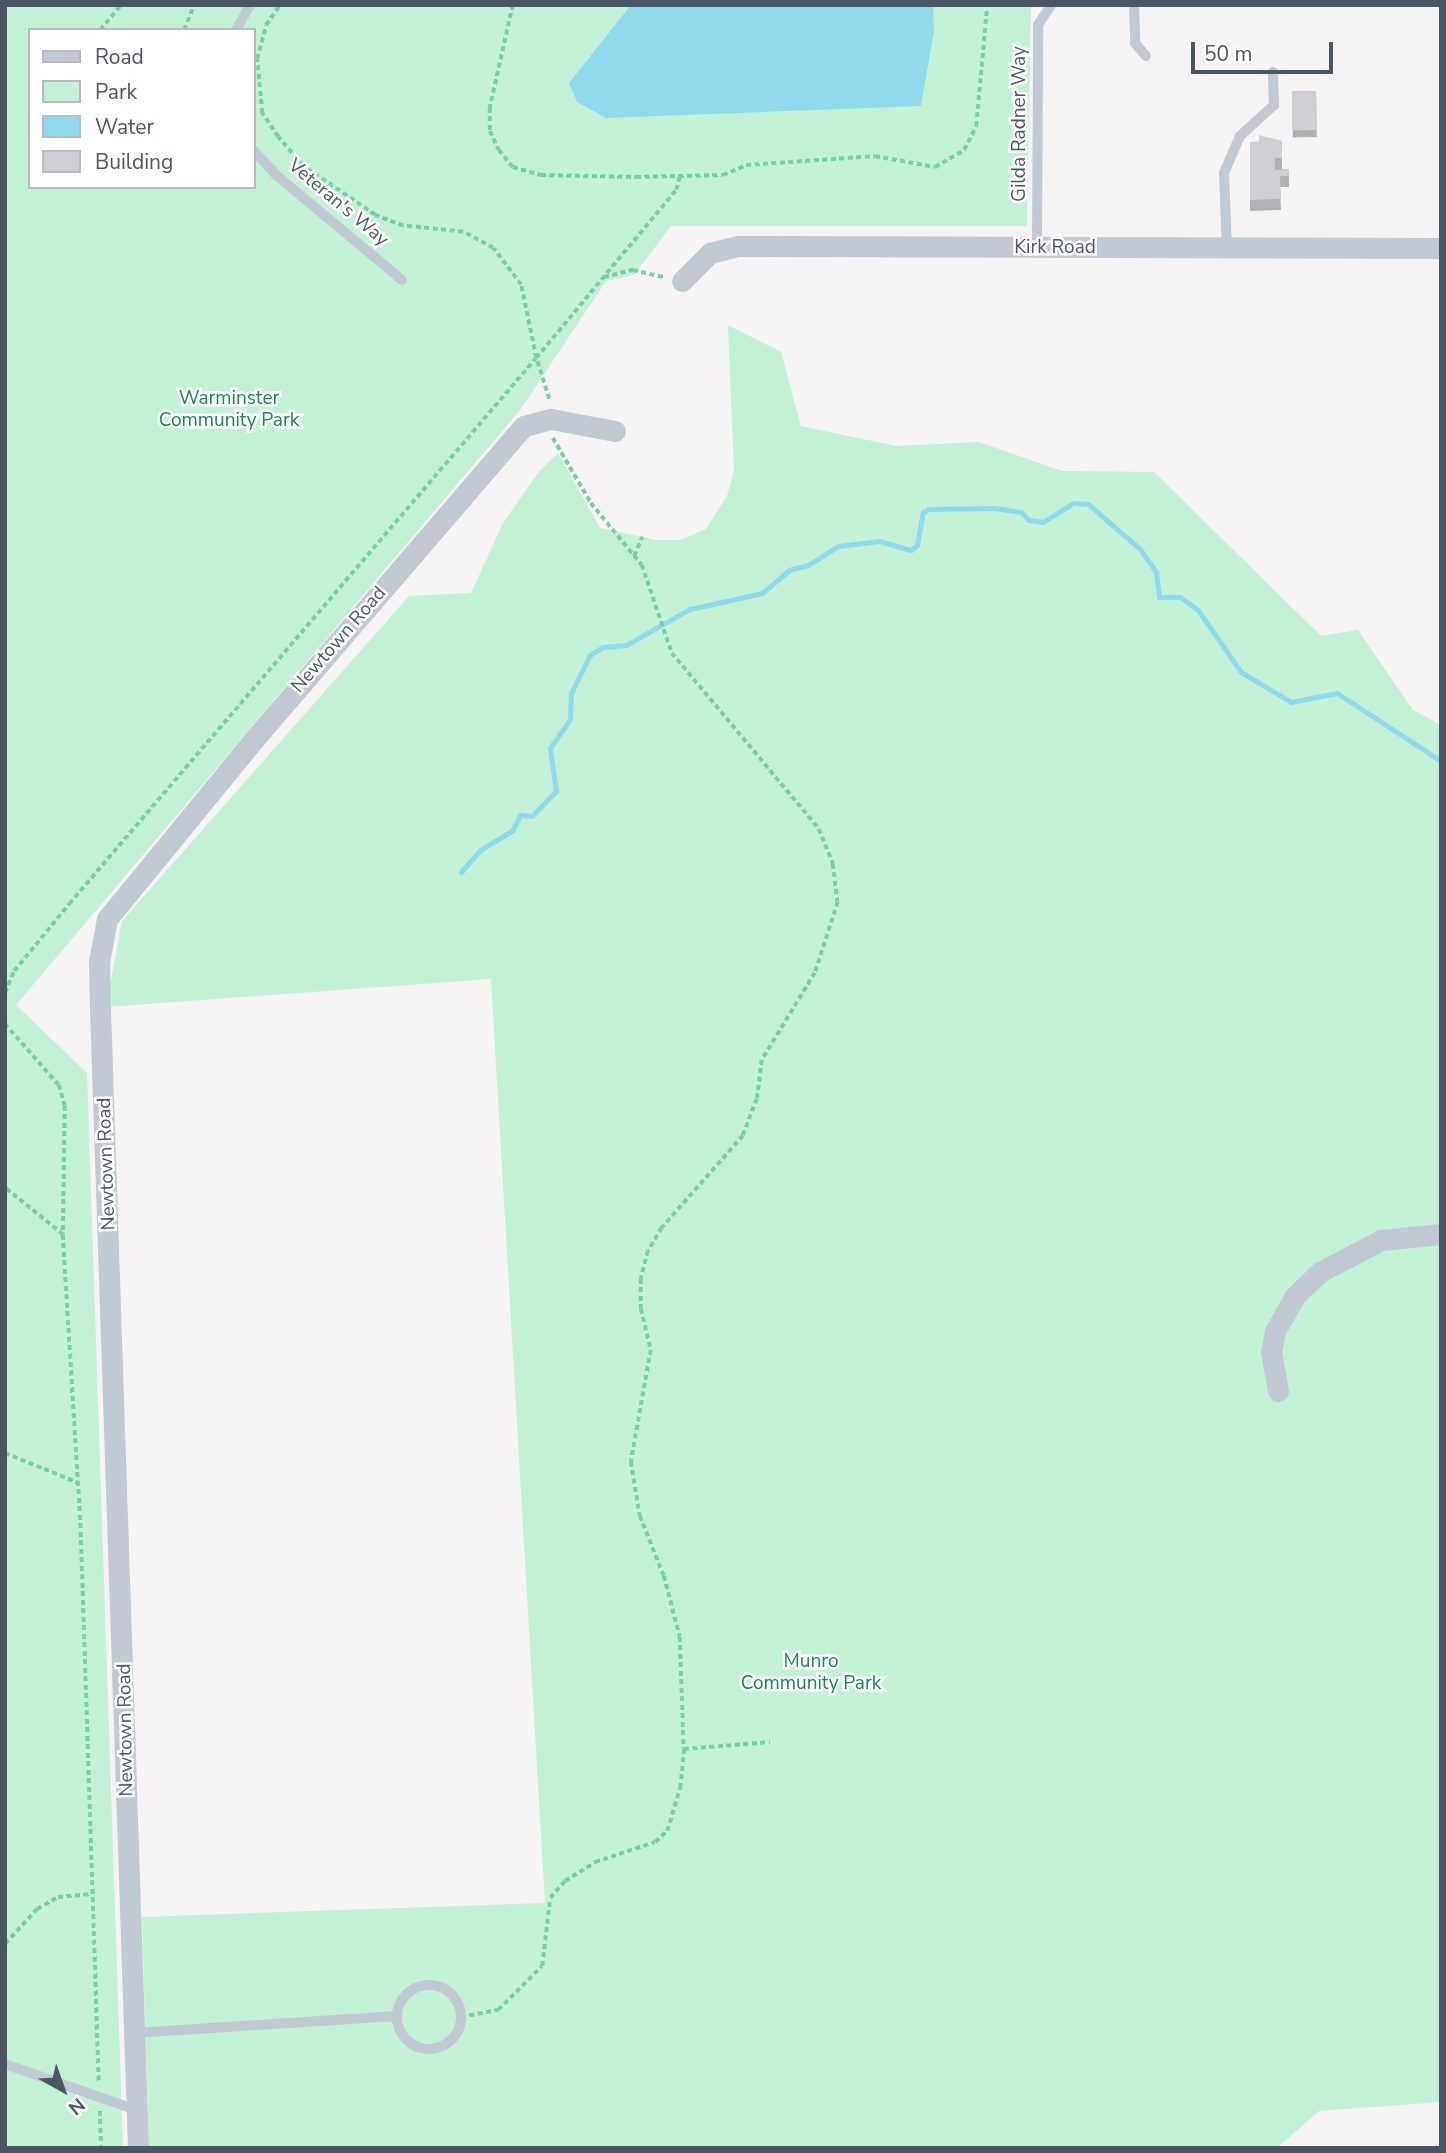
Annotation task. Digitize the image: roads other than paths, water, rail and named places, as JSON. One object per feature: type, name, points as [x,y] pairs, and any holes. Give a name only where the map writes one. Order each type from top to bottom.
[{"type":"street","name":"Kirk Road","points":[[682,281],[710,253],[738,246],[1441,248]]},
{"type":"street","name":"Newtown Road","points":[[138,2148],[100,984],[107,919],[257,736],[524,426],[551,419],[615,432]]},
{"type":"street","points":[[1278,1391],[1271,1352],[1275,1331],[1295,1296],[1320,1272],[1381,1240],[1441,1234]]},
{"type":"lane","points":[[237,28],[250,5]]},
{"type":"lane","name":"Gilda Radner Way","points":[[1037,248],[1038,25],[1051,5]]},
{"type":"lane","points":[[1133,5],[1135,43],[1146,56]]},
{"type":"lane","points":[[1227,248],[1224,173],[1240,136],[1274,105],[1273,72]]},
{"type":"lane","name":"Veteran's Way","points":[[256,153],[276,175],[401,280]]},
{"type":"lane","points":[[427,1984],[454,1997],[461,2017],[447,2043],[427,2049],[407,2041],[397,2016],[407,1993],[427,1984]]},
{"type":"lane","points":[[134,2033],[397,2016]]},
{"type":"lane","points":[[6,2068],[136,2110]]},
{"type":"water","points":[[631,5],[933,5],[934,31],[921,106],[606,118],[577,102],[569,83]]},
{"type":"waterway","points":[[461,872],[480,850],[512,831],[520,815],[532,816],[556,791],[550,748],[570,719],[571,693],[590,655],[603,647],[626,645],[690,609],[762,593],[789,570],[808,565],[839,546],[879,541],[911,550],[917,545],[923,512],[929,509],[995,508],[1021,512],[1029,520],[1043,522],[1074,503],[1088,504],[1140,549],[1156,572],[1159,597],[1180,597],[1198,610],[1241,672],[1291,702],[1337,693],[1441,761]]},
{"type":"park label","name":"Warminster Community Park","points":[[229,410]]},
{"type":"park label","name":"Munro Community Park","points":[[811,1673]]}]
